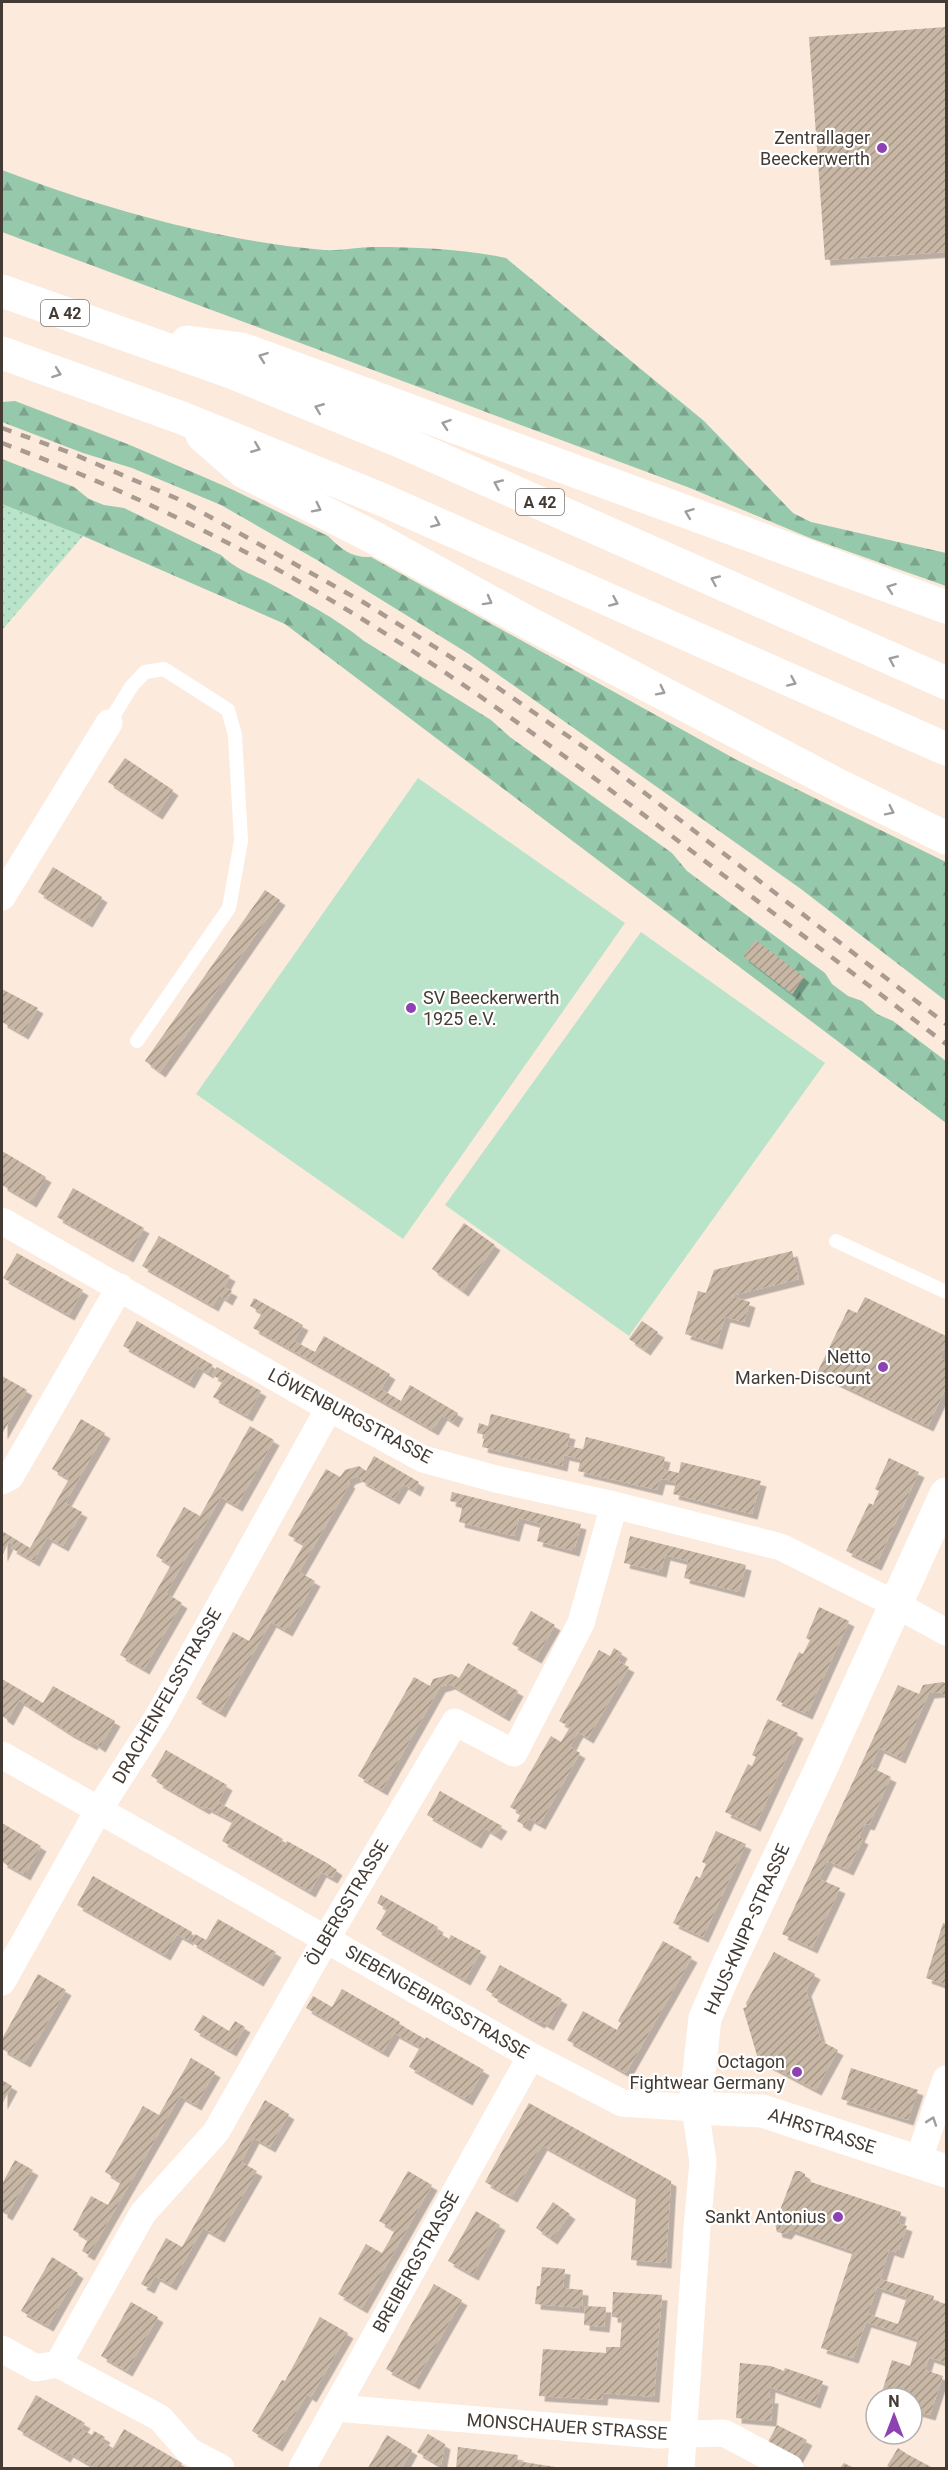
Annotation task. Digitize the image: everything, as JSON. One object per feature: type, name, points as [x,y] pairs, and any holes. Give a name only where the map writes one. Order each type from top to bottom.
[{"type":"main road","name":"A 42","points":[[2,291],[231,372],[402,442],[946,683]]},
{"type":"main road","points":[[128,335],[243,349],[946,607]]},
{"type":"main road","points":[[2,353],[182,418],[383,500],[946,749]]},
{"type":"main road","points":[[182,418],[244,472],[369,535],[525,621],[838,785],[946,838]]},
{"type":"main road","name":"HAUS-KNIPP-STRASSE","points":[[695,2108],[705,2018],[946,1494]]},
{"type":"main road","name":"AHRSTRASSE","points":[[695,2108],[762,2111],[932,2166]]},
{"type":"street","points":[[2,897],[109,723]]},
{"type":"street","name":"LÖWENBURGSTRASSE","points":[[2,1221],[329,1408],[423,1459],[496,1479],[614,1505],[781,1547],[946,1632]]},
{"type":"street","points":[[2,1481],[10,1477],[120,1287]]},
{"type":"street","name":"DRACHENFELSSTRASSE","points":[[2,1982],[98,1811],[158,1717],[329,1408]]},
{"type":"street","name":"ÖLBERGSTRASSE","points":[[58,2364],[143,2213],[216,2132],[326,1939],[455,1722],[514,1753],[581,1623],[614,1505]]},
{"type":"street","name":"SIEBENGEBIRGSSTRASSE","points":[[2,1755],[531,2056],[622,2103],[695,2108]]},
{"type":"street","name":"BREIBERGSTRASSE","points":[[302,2469],[531,2056]]},
{"type":"street","points":[[932,2166],[946,2079]]},
{"type":"street","name":"HAUS-KNIPP-STRASSE","points":[[681,2469],[703,2162],[695,2108]]},
{"type":"street","points":[[2,2349],[36,2368],[58,2364],[160,2418],[189,2451],[221,2469]]},
{"type":"street","name":"MONSCHAUER STRASSE","points":[[336,2408],[621,2433],[657,2435],[724,2433],[790,2469]]},
{"type":"lane","points":[[109,723],[131,687],[145,672],[164,669],[228,710],[235,735],[241,841],[229,908],[137,1041]]},
{"type":"lane","points":[[836,1241],[946,1292]]},
{"type":"green space","points":[[2,170],[119,210],[243,239],[324,250],[374,247],[424,248],[473,252],[506,258],[704,421],[793,513],[811,522],[946,553],[946,586],[810,538],[690,488],[2,232]]},
{"type":"green space","points":[[15,401],[130,445],[229,488],[328,536],[347,552],[371,557],[735,759],[946,862],[946,1001],[801,889],[469,654],[317,560],[221,505],[132,468],[83,453],[2,422],[2,402]]},
{"type":"green space","points":[[2,459],[74,487],[89,499],[104,505],[124,508],[221,555],[238,568],[330,617],[364,641],[491,720],[510,737],[672,853],[687,871],[825,973],[832,984],[848,996],[862,1001],[877,1014],[893,1021],[946,1061],[946,1123],[285,624],[83,536],[2,504]]},
{"type":"green space","points":[[2,504],[83,536],[2,630]]},
{"type":"green space","name":"SV Beeckerwerth 1925 e.V.","points":[[418,778],[625,923],[403,1239],[196,1094]]},
{"type":"green space","name":"SV Beeckerwerth 1925 e.V.","points":[[641,932],[825,1063],[629,1336],[445,1205]]},
{"type":"building","name":"Zentrallager Beeckerwerth","points":[[946,27],[946,252],[825,260],[809,37]]},
{"type":"building","points":[[125,758],[173,790],[157,814],[108,782]]},
{"type":"building","points":[[53,867],[102,897],[87,922],[38,892]]},
{"type":"building","points":[[265,890],[280,900],[160,1072],[145,1061]]},
{"type":"building","points":[[756,940],[804,977],[792,994],[743,956]]},
{"type":"building","points":[[2,989],[38,1008],[23,1034],[2,1022]]},
{"type":"building","points":[[2,1151],[46,1177],[31,1202],[2,1185]]},
{"type":"building","points":[[73,1188],[144,1228],[128,1257],[57,1217]]},
{"type":"building","points":[[464,1223],[495,1245],[463,1291],[432,1269]]},
{"type":"building","points":[[159,1236],[230,1276],[224,1287],[232,1291],[227,1300],[219,1295],[213,1306],[142,1266]]},
{"type":"building","points":[[792,1251],[799,1279],[731,1296],[750,1302],[744,1322],[725,1317],[717,1344],[685,1334],[698,1291],[706,1293],[714,1270]]},
{"type":"building","points":[[17,1253],[83,1290],[69,1315],[3,1278]]},
{"type":"building","name":"Netto Marken-Discount","points":[[865,1297],[946,1336],[946,1344],[940,1358],[946,1361],[946,1388],[928,1426],[817,1373],[848,1309],[857,1313]]},
{"type":"building","points":[[254,1298],[303,1325],[294,1341],[315,1352],[324,1336],[390,1374],[381,1389],[401,1401],[410,1385],[458,1413],[453,1422],[442,1415],[433,1430],[253,1328],[262,1313],[250,1306]]},
{"type":"building","points":[[137,1321],[213,1365],[208,1373],[198,1367],[189,1383],[123,1346]]},
{"type":"building","points":[[642,1321],[658,1332],[645,1350],[629,1339]]},
{"type":"building","points":[[217,1367],[261,1391],[247,1416],[213,1397],[223,1381],[212,1375]]},
{"type":"building","points":[[2,1376],[27,1390],[2,1434]]},
{"type":"building","points":[[491,1414],[570,1434],[567,1446],[583,1449],[586,1437],[665,1457],[662,1469],[679,1473],[681,1462],[761,1481],[752,1514],[673,1494],[676,1483],[668,1480],[660,1479],[657,1490],[578,1471],[581,1459],[564,1455],[562,1466],[482,1447],[485,1435],[477,1433],[479,1423],[488,1426]]},
{"type":"building","points":[[81,1419],[105,1433],[65,1503],[82,1512],[63,1546],[47,1537],[34,1561],[11,1548],[13,1544],[9,1542],[2,1556],[2,1531],[30,1548],[69,1479],[52,1469]]},
{"type":"building","points":[[250,1426],[274,1440],[237,1506],[221,1497],[166,1593],[182,1603],[144,1669],[120,1655],[171,1565],[156,1556],[184,1507],[200,1516]]},
{"type":"building","points":[[374,1456],[419,1482],[415,1491],[403,1484],[394,1499],[360,1480],[358,1476],[350,1479],[348,1482],[350,1483],[299,1572],[315,1581],[287,1631],[271,1622],[220,1712],[196,1698],[233,1632],[249,1641],[304,1544],[288,1535],[326,1469],[340,1477],[345,1470],[359,1466],[366,1471]]},
{"type":"building","points":[[889,1458],[919,1472],[876,1565],[846,1551],[869,1503],[873,1505],[879,1491],[875,1489]]},
{"type":"building","points":[[452,1492],[581,1524],[574,1551],[537,1541],[541,1524],[519,1518],[514,1536],[459,1522],[463,1504],[450,1501]]},
{"type":"building","points":[[630,1536],[746,1565],[739,1592],[684,1578],[688,1561],[665,1555],[661,1572],[624,1563]]},
{"type":"building","points":[[819,1607],[849,1621],[807,1714],[776,1700],[799,1652],[803,1654],[810,1640],[806,1638]]},
{"type":"building","points":[[531,1611],[555,1625],[536,1658],[512,1644]]},
{"type":"building","points":[[614,1648],[622,1653],[618,1661],[629,1667],[588,1738],[578,1732],[574,1739],[570,1747],[580,1753],[540,1824],[529,1818],[525,1826],[517,1821],[521,1813],[510,1807],[551,1736],[561,1742],[570,1727],[559,1721],[599,1650],[610,1656]]},
{"type":"building","points":[[468,1663],[518,1691],[504,1716],[450,1684],[440,1687],[382,1790],[358,1776],[414,1677],[430,1686],[433,1679],[452,1674],[459,1678]]},
{"type":"building","points":[[2,1679],[43,1703],[53,1686],[115,1721],[100,1747],[68,1732],[19,1700],[8,1720],[2,1716]]},
{"type":"building","points":[[943,1682],[946,1684],[946,1697],[940,1692],[929,1693],[900,1758],[879,1748],[871,1767],[891,1777],[869,1825],[865,1824],[859,1837],[863,1839],[848,1870],[828,1861],[819,1879],[840,1888],[812,1948],[782,1934],[898,1685],[919,1694],[923,1685]]},
{"type":"building","points":[[768,1719],[798,1733],[755,1826],[725,1812],[748,1764],[752,1766],[756,1757],[752,1755]]},
{"type":"building","points":[[166,1750],[227,1785],[218,1802],[283,1839],[281,1843],[285,1845],[287,1841],[327,1863],[337,1870],[332,1878],[321,1872],[310,1892],[222,1841],[233,1821],[206,1807],[204,1809],[157,1782],[158,1780],[151,1776]]},
{"type":"building","points":[[440,1791],[502,1826],[496,1835],[485,1828],[476,1843],[427,1815]]},
{"type":"building","points":[[2,1823],[41,1846],[25,1875],[2,1862]]},
{"type":"building","points":[[716,1831],[746,1844],[703,1937],[673,1923],[696,1876],[700,1878],[706,1864],[702,1862]]},
{"type":"building","points":[[93,1876],[192,1932],[188,1940],[177,1934],[165,1955],[77,1905]]},
{"type":"building","points":[[381,1895],[438,1927],[436,1931],[449,1939],[451,1935],[481,1951],[465,1980],[376,1929],[387,1909],[377,1903]]},
{"type":"building","points":[[218,1919],[276,1952],[258,1981],[191,1942],[195,1934],[206,1940]]},
{"type":"building","points":[[943,1923],[946,1924],[946,1985],[926,1978]]},
{"type":"building","points":[[663,1941],[692,1957],[626,2073],[567,2040],[583,2011],[617,2030],[621,2023],[618,2021]]},
{"type":"building","points":[[774,1952],[815,1974],[806,1991],[821,2041],[838,2050],[816,2090],[763,2062],[762,2058],[758,2059],[743,2008],[747,2007],[746,2003]]},
{"type":"building","points":[[500,1965],[562,1999],[548,2025],[541,2021],[539,2023],[492,1996],[493,1994],[486,1990]]},
{"type":"building","points":[[38,1974],[66,1990],[25,2062],[2,2049],[2,2039]]},
{"type":"building","points":[[342,1989],[425,2039],[426,2037],[484,2070],[467,2100],[409,2067],[420,2047],[394,2033],[383,2052],[306,2008],[313,1996],[332,2007]]},
{"type":"building","points":[[203,2015],[229,2031],[235,2021],[245,2027],[231,2051],[194,2030]]},
{"type":"building","points":[[191,2058],[215,2072],[196,2105],[180,2096],[89,2255],[82,2251],[88,2239],[73,2230],[91,2196],[108,2205],[121,2182],[105,2172],[143,2106],[159,2115]]},
{"type":"building","points":[[851,2068],[918,2090],[908,2120],[841,2099]]},
{"type":"building","points":[[2,2080],[12,2086],[2,2104]]},
{"type":"building","points":[[265,2100],[289,2114],[270,2147],[254,2138],[241,2162],[257,2171],[219,2237],[203,2228],[171,2285],[155,2276],[149,2288],[141,2284],[166,2238],[182,2247]]},
{"type":"building","points":[[529,2103],[671,2181],[666,2263],[631,2260],[636,2197],[542,2145],[512,2197],[485,2182]]},
{"type":"building","points":[[15,2160],[33,2170],[7,2215],[2,2212],[2,2184]]},
{"type":"building","points":[[408,2171],[432,2185],[362,2308],[338,2294],[366,2244],[382,2253],[389,2241],[395,2230],[379,2221]]},
{"type":"building","points":[[795,2171],[805,2174],[805,2180],[901,2212],[898,2223],[907,2226],[898,2253],[889,2250],[880,2279],[934,2296],[933,2300],[946,2304],[946,2363],[929,2357],[925,2370],[943,2376],[930,2415],[924,2413],[924,2386],[884,2386],[892,2360],[910,2366],[918,2339],[866,2322],[853,2358],[821,2348],[853,2251],[790,2229],[786,2234],[777,2232],[775,2223]],"holes":[[[877,2287],[907,2297],[898,2324],[868,2314]]]},
{"type":"building","points":[[553,2202],[570,2214],[552,2239],[536,2228]]},
{"type":"building","points":[[476,2211],[500,2225],[473,2275],[448,2261]]},
{"type":"building","points":[[52,2257],[78,2273],[48,2326],[21,2311]]},
{"type":"building","points":[[542,2267],[565,2269],[563,2288],[583,2290],[582,2308],[535,2304]]},
{"type":"building","points":[[434,2284],[462,2300],[414,2384],[386,2369]]},
{"type":"building","points":[[613,2292],[662,2295],[654,2397],[603,2393],[602,2400],[539,2396],[543,2349],[606,2353],[606,2347],[620,2347],[622,2318],[612,2317]]},
{"type":"building","points":[[131,2302],[158,2317],[127,2371],[101,2356]]},
{"type":"building","points":[[585,2306],[606,2307],[604,2327],[584,2325]]},
{"type":"building","points":[[320,2317],[348,2333],[311,2397],[307,2394],[277,2446],[252,2431],[282,2380],[285,2381]]},
{"type":"building","points":[[740,2363],[771,2366],[784,2371],[785,2368],[823,2381],[815,2403],[770,2387],[769,2398],[773,2398],[771,2421],[736,2418]]},
{"type":"building","points":[[36,2395],[85,2423],[81,2429],[92,2435],[94,2431],[105,2437],[102,2442],[113,2448],[124,2429],[182,2463],[179,2468],[96,2468],[68,2452],[65,2457],[17,2429]]},
{"type":"building","points":[[777,2425],[807,2440],[797,2458],[768,2442]]},
{"type":"building","points":[[428,2434],[445,2444],[441,2466],[417,2452]]},
{"type":"building","points":[[387,2435],[412,2450],[402,2468],[368,2468]]},
{"type":"building","points":[[458,2447],[518,2455],[517,2461],[562,2468],[456,2468]]},
{"type":"building","points":[[898,2448],[933,2468],[891,2468],[887,2466]]},
{"type":"building","points":[[844,2463],[850,2466],[855,2468],[840,2468]]},
{"type":"railway","points":[[2,428],[71,453],[178,499],[363,602],[481,676],[594,754],[946,1024]]},
{"type":"railway","points":[[2,443],[102,483],[200,529],[264,562],[374,626],[480,696],[583,770],[946,1044]]},
{"type":"place","name":"Zentrallager Beeckerwerth","points":[[882,148]]},
{"type":"place","name":"SV Beeckerwerth 1925 e.V.","points":[[411,1008]]},
{"type":"place","name":"Netto Marken-Discount","points":[[883,1367]]},
{"type":"place","name":"Octagon Fightwear Germany","points":[[797,2072]]},
{"type":"place","name":"Sankt Antonius","points":[[838,2217]]}]
